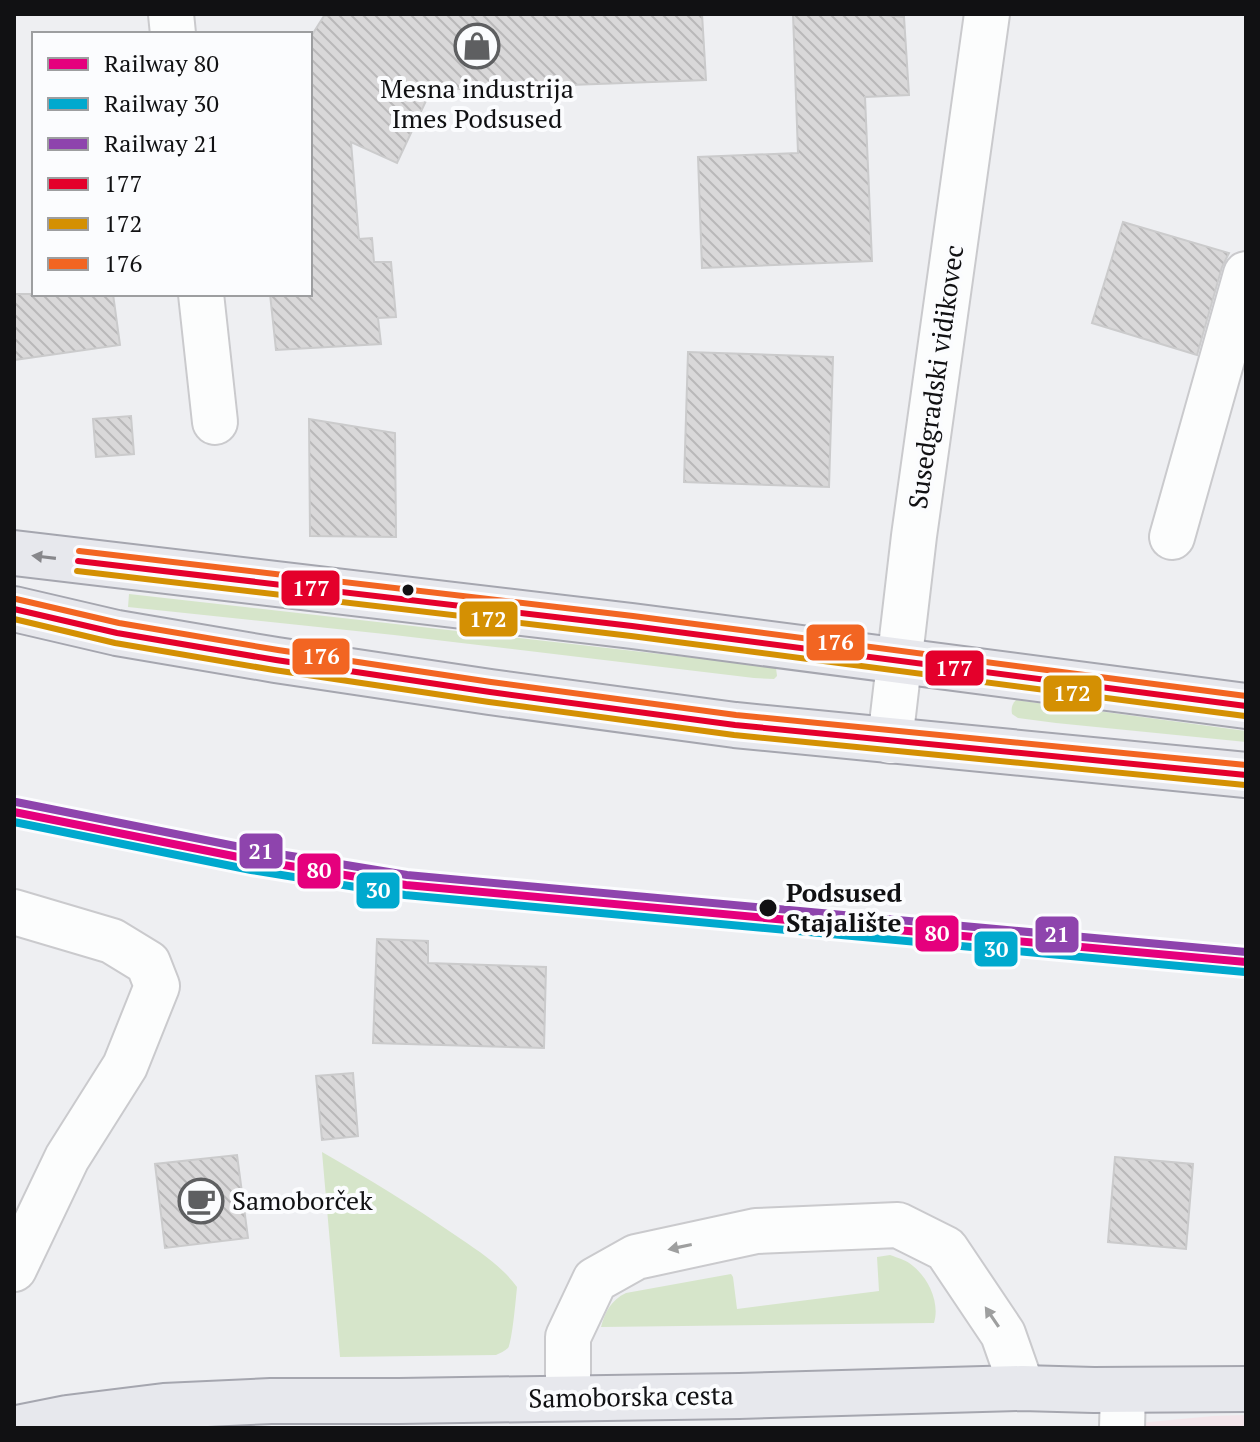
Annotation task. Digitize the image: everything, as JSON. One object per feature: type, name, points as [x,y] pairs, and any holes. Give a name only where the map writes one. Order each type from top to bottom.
[{"type":"main road","points":[[14,553],[900,660],[1246,706]]},
{"type":"main road","points":[[14,609],[117,633],[291,663],[490,692],[735,725],[1246,775]]},
{"type":"main road","name":"Samoborska cesta","points":[[17,1428],[67,1418],[164,1406],[271,1401],[403,1415],[568,1398],[1022,1388],[1122,1409],[1246,1389]]},
{"type":"street","name":"Susedgradski vidikovec","points":[[890,741],[914,536],[987,14]]},
{"type":"street","points":[[1172,537],[1246,274]]},
{"type":"street","points":[[201,296],[215,422]]},
{"type":"street","points":[[14,912],[112,941],[148,963],[157,986],[125,1066],[67,1158],[14,1269]]},
{"type":"street","points":[[568,1398],[568,1337],[595,1280],[636,1257],[756,1231],[898,1225],[946,1249],[1003,1334],[1022,1388]]},
{"type":"shaded area","points":[[1246,1415],[1246,1428],[1087,1428],[1213,1416]]},
{"type":"green space","points":[[129,594],[767,666],[776,668],[777,676],[774,679],[754,678],[128,607]]},
{"type":"green space","points":[[1016,700],[1246,731],[1246,742],[1018,718],[1012,714]]},
{"type":"green space","points":[[322,1152],[439,1224],[488,1258],[511,1279],[517,1287],[508,1348],[496,1355],[340,1357]]},
{"type":"green space","points":[[890,1255],[908,1262],[924,1278],[936,1307],[934,1323],[601,1327],[609,1307],[626,1293],[731,1274],[737,1309],[879,1291],[877,1257]]},
{"type":"building","points":[[702,14],[706,80],[431,90],[397,163],[351,142],[359,239],[372,238],[374,262],[391,262],[396,317],[378,318],[381,344],[276,350],[270,296],[312,296],[312,35],[324,16]]},
{"type":"building","points":[[793,14],[904,17],[909,95],[865,97],[872,261],[702,268],[698,157],[798,153]]},
{"type":"building","points":[[1123,222],[1229,253],[1222,267],[1197,355],[1092,323]]},
{"type":"building","points":[[14,294],[113,296],[120,345],[14,360]]},
{"type":"building","points":[[688,352],[833,357],[829,487],[684,482]]},
{"type":"building","points":[[131,416],[134,454],[96,457],[93,419]]},
{"type":"building","points":[[309,419],[395,433],[396,537],[310,536]]},
{"type":"building","points":[[377,939],[428,941],[428,963],[546,967],[544,1048],[373,1043]]},
{"type":"building","points":[[353,1073],[358,1136],[322,1140],[316,1076]]},
{"type":"building","name":"Samoborček","points":[[237,1155],[248,1238],[165,1248],[155,1164]]},
{"type":"building","points":[[1115,1157],[1193,1164],[1186,1249],[1108,1242]]},
{"type":"rail line","name":"21","points":[[16,802],[255,850],[407,875],[1246,952]]},
{"type":"rail line","name":"80","points":[[14,812],[253,860],[406,885],[1246,962]]},
{"type":"rail line","name":"30","points":[[14,822],[251,870],[405,895],[1245,972]]},
{"type":"transit line","name":"176","points":[[79,551],[633,616],[1246,696]]},
{"type":"transit line","name":"177","points":[[78,561],[632,626],[1246,706]]},
{"type":"transit line","name":"172","points":[[77,571],[631,636],[1245,716]]},
{"type":"transit line","name":"176","points":[[16,599],[119,623],[491,682],[736,715],[1246,765]]},
{"type":"transit line","name":"177","points":[[14,609],[117,633],[490,692],[735,725],[1246,775]]},
{"type":"transit line","name":"172","points":[[14,619],[115,643],[489,702],[734,735],[1245,785]]},
{"type":"place","name":"Mesna industrija Imes Podsused","points":[[477,46]]},
{"type":"place","name":"Podsused Stajalište","points":[[768,908]]},
{"type":"place","name":"Samoborček","points":[[201,1201]]}]
